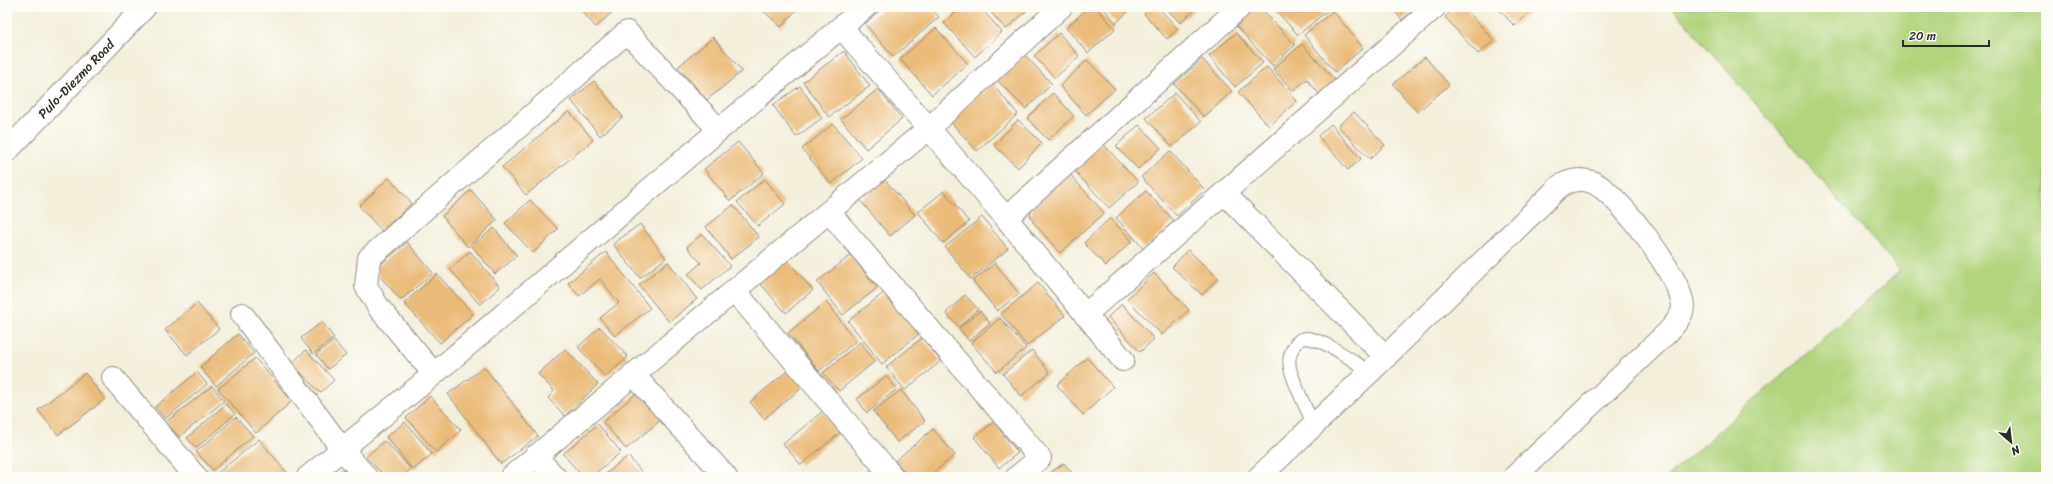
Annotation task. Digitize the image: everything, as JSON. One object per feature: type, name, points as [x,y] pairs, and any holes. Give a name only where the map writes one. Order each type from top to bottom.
[{"type":"street","name":"Pulo-Diezmo Road","points":[[7,151],[145,7]]},
{"type":"street","points":[[308,477],[434,374],[719,130],[866,7]]},
{"type":"street","points":[[511,477],[929,128],[1061,7]]},
{"type":"street","points":[[1006,218],[1240,7]]},
{"type":"street","points":[[1085,315],[1435,7]]},
{"type":"street","points":[[842,28],[1006,218],[1123,360]]},
{"type":"street","points":[[434,374],[379,308],[366,286],[369,258],[627,32],[719,130]]},
{"type":"street","points":[[1258,477],[1314,426],[1560,186],[1573,179],[1592,182],[1601,187],[1623,208],[1661,257],[1679,291],[1683,309],[1679,318],[1668,332],[1514,477]]},
{"type":"street","points":[[1224,193],[1386,356]]},
{"type":"street","points":[[828,212],[1040,458],[1017,477]]},
{"type":"street","points":[[734,290],[893,477]]},
{"type":"street","points":[[242,314],[342,449],[366,477]]},
{"type":"street","points":[[633,374],[726,477]]},
{"type":"street","points":[[113,378],[196,477]]},
{"type":"street","points":[[535,456],[555,477]]},
{"type":"lane","points":[[1314,426],[1291,372],[1289,359],[1290,352],[1296,342],[1306,338],[1314,340],[1336,351],[1370,372]]},
{"type":"green space","points":[[1672,7],[2046,7],[2046,477],[1667,477],[1900,271]]},
{"type":"building","points":[[578,7],[618,7],[596,27]]},
{"type":"building","points":[[759,7],[799,7],[781,27]]},
{"type":"building","points":[[884,7],[934,7],[932,9],[939,17],[893,57],[865,24]]},
{"type":"building","points":[[962,7],[980,7],[1002,32],[975,57],[944,23]]},
{"type":"building","points":[[986,7],[1031,7],[1006,29]]},
{"type":"building","points":[[1089,7],[1096,7],[1115,29],[1088,53],[1066,28]]},
{"type":"building","points":[[1103,7],[1133,7],[1116,23]]},
{"type":"building","points":[[1151,7],[1158,7],[1178,29],[1167,39],[1144,14]]},
{"type":"building","points":[[1165,7],[1198,7],[1180,23]]},
{"type":"building","points":[[1257,7],[1260,7],[1295,45],[1273,66],[1236,26]]},
{"type":"building","points":[[1273,7],[1327,7],[1329,9],[1298,35]]},
{"type":"building","points":[[1391,7],[1417,7],[1402,20]]},
{"type":"building","points":[[1457,7],[1464,7],[1494,41],[1478,54],[1445,17]]},
{"type":"building","points":[[1496,7],[1535,7],[1515,26]]},
{"type":"building","points":[[1333,11],[1363,48],[1335,72],[1304,35]]},
{"type":"building","points":[[936,28],[968,64],[932,95],[900,59]]},
{"type":"building","points":[[1059,33],[1079,56],[1055,78],[1034,56]]},
{"type":"building","points":[[1236,33],[1263,63],[1235,87],[1209,56]]},
{"type":"building","points":[[713,37],[742,71],[707,100],[678,67]]},
{"type":"building","points":[[1302,44],[1335,80],[1319,94],[1307,79],[1293,91],[1273,69]]},
{"type":"building","points":[[844,51],[870,86],[829,117],[803,82]]},
{"type":"building","points":[[1024,54],[1052,84],[1026,109],[997,80]]},
{"type":"building","points":[[1425,57],[1449,85],[1417,112],[1393,84]]},
{"type":"building","points":[[1202,59],[1232,91],[1204,117],[1174,84]]},
{"type":"building","points":[[1087,60],[1115,89],[1086,115],[1060,86]]},
{"type":"building","points":[[1267,67],[1297,101],[1269,126],[1238,92]]},
{"type":"building","points":[[594,81],[623,117],[600,136],[571,100]]},
{"type":"building","points":[[992,84],[1018,114],[977,151],[949,120]]},
{"type":"building","points":[[800,86],[822,118],[796,137],[773,105]]},
{"type":"building","points":[[878,89],[902,119],[866,149],[841,119]]},
{"type":"building","points":[[1053,93],[1074,116],[1048,140],[1027,118]]},
{"type":"building","points":[[1175,93],[1201,122],[1172,147],[1146,118]]},
{"type":"building","points":[[569,111],[593,140],[526,195],[502,167]]},
{"type":"building","points":[[1354,112],[1385,145],[1370,159],[1338,126]]},
{"type":"building","points":[[1018,120],[1042,143],[1018,168],[994,145]]},
{"type":"building","points":[[833,124],[862,158],[831,184],[802,149]]},
{"type":"building","points":[[1331,124],[1361,159],[1348,170],[1318,136]]},
{"type":"building","points":[[1139,125],[1161,148],[1138,169],[1116,146]]},
{"type":"building","points":[[738,142],[764,173],[730,201],[704,169]]},
{"type":"building","points":[[1103,144],[1138,182],[1109,208],[1074,170]]},
{"type":"building","points":[[1170,151],[1205,190],[1177,216],[1141,177]]},
{"type":"building","points":[[1069,173],[1104,213],[1060,253],[1033,222],[1030,214],[1034,206]]},
{"type":"building","points":[[389,178],[412,203],[382,231],[359,206]]},
{"type":"building","points":[[765,179],[785,204],[758,226],[737,202]]},
{"type":"building","points":[[885,180],[915,215],[890,236],[860,200]]},
{"type":"building","points":[[471,190],[497,220],[468,247],[442,216]]},
{"type":"building","points":[[944,191],[969,222],[943,243],[918,212]]},
{"type":"building","points":[[1146,191],[1174,221],[1144,249],[1116,218]]},
{"type":"building","points":[[530,200],[558,229],[533,253],[505,223]]},
{"type":"building","points":[[733,205],[759,237],[731,259],[706,227]]},
{"type":"building","points":[[982,217],[1008,249],[971,279],[945,247]]},
{"type":"building","points":[[1110,218],[1132,241],[1106,266],[1084,243]]},
{"type":"building","points":[[640,224],[666,258],[640,278],[613,244]]},
{"type":"building","points":[[494,228],[517,256],[495,274],[472,246]]},
{"type":"building","points":[[702,234],[730,266],[702,290],[688,274],[701,263],[687,247]]},
{"type":"building","points":[[407,242],[433,273],[401,300],[374,270]]},
{"type":"building","points":[[1188,250],[1218,278],[1202,295],[1172,267]]},
{"type":"building","points":[[470,251],[500,287],[480,305],[450,269]]},
{"type":"building","points":[[606,252],[650,308],[615,336],[600,318],[619,303],[600,279],[579,296],[568,283]]},
{"type":"building","points":[[851,255],[877,288],[843,315],[817,282]]},
{"type":"building","points":[[786,259],[813,290],[786,313],[759,282]]},
{"type":"building","points":[[668,262],[697,299],[669,322],[639,285]]},
{"type":"building","points":[[995,263],[1019,294],[997,311],[973,281]]},
{"type":"building","points":[[1154,273],[1189,310],[1162,335],[1127,299]]},
{"type":"building","points":[[437,274],[473,314],[440,343],[404,303]]},
{"type":"building","points":[[1038,283],[1065,316],[1027,346],[1001,314]]},
{"type":"building","points":[[886,291],[920,333],[882,364],[848,321]]},
{"type":"building","points":[[965,295],[978,309],[959,327],[946,313]]},
{"type":"building","points":[[826,302],[856,341],[819,371],[788,333]]},
{"type":"building","points":[[197,303],[219,329],[187,355],[165,330]]},
{"type":"building","points":[[1122,304],[1154,339],[1140,352],[1108,317]]},
{"type":"building","points":[[980,311],[990,323],[969,341],[959,328]]},
{"type":"building","points":[[1000,318],[1026,348],[997,372],[971,343]]},
{"type":"building","points":[[322,322],[334,338],[313,354],[301,338]]},
{"type":"building","points":[[600,327],[628,357],[605,377],[578,347]]},
{"type":"building","points":[[238,334],[254,353],[216,386],[200,367]]},
{"type":"building","points":[[922,338],[941,361],[905,390],[886,367]]},
{"type":"building","points":[[334,341],[346,355],[328,369],[316,354]]},
{"type":"building","points":[[860,342],[875,361],[839,391],[823,373]]},
{"type":"building","points":[[565,349],[598,384],[565,416],[548,398],[554,391],[538,374]]},
{"type":"building","points":[[306,350],[334,380],[320,393],[292,363]]},
{"type":"building","points":[[1032,350],[1050,373],[1021,396],[1003,374]]},
{"type":"building","points":[[255,358],[292,401],[256,433],[218,389]]},
{"type":"building","points":[[1087,358],[1113,387],[1083,415],[1057,385]]},
{"type":"building","points":[[484,367],[538,436],[501,464],[448,394]]},
{"type":"building","points":[[791,368],[805,385],[764,419],[750,402]]},
{"type":"building","points":[[197,372],[207,384],[165,419],[155,407]]},
{"type":"building","points":[[85,373],[105,399],[58,435],[38,410]]},
{"type":"building","points":[[886,376],[897,389],[867,413],[857,399]]},
{"type":"building","points":[[212,386],[224,401],[179,437],[166,422]]},
{"type":"building","points":[[640,390],[664,417],[626,449],[603,422]]},
{"type":"building","points":[[901,390],[925,421],[897,442],[873,411]]},
{"type":"building","points":[[430,396],[461,430],[436,452],[406,418]]},
{"type":"building","points":[[226,404],[235,414],[196,448],[187,438]]},
{"type":"building","points":[[823,411],[841,432],[801,465],[783,444]]},
{"type":"building","points":[[236,417],[253,436],[213,470],[196,452]]},
{"type":"building","points":[[405,422],[432,454],[413,470],[386,437]]},
{"type":"building","points":[[994,422],[1018,453],[999,468],[974,437]]},
{"type":"building","points":[[598,424],[621,452],[591,477],[583,477],[563,454]]},
{"type":"building","points":[[933,429],[955,455],[928,477],[909,477],[895,461]]},
{"type":"building","points":[[259,439],[287,473],[282,477],[214,476]]},
{"type":"building","points":[[384,441],[411,469],[402,477],[385,477],[366,457]]},
{"type":"building","points":[[628,456],[646,477],[602,477]]},
{"type":"building","points":[[1064,463],[1075,477],[1045,477]]},
{"type":"building","points":[[346,468],[353,477],[335,477]]},
{"type":"building","points":[[872,469],[879,477],[863,477]]}]
